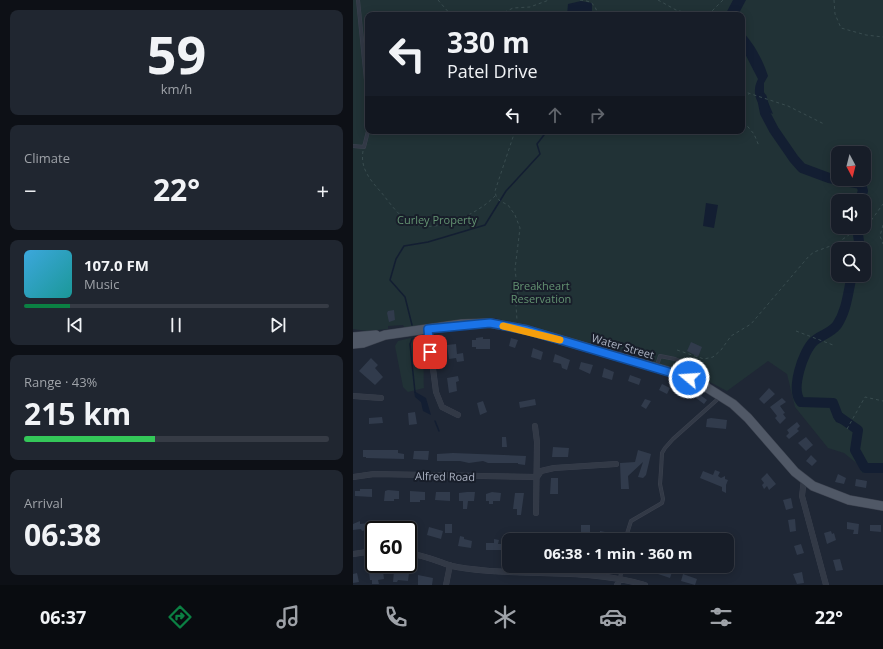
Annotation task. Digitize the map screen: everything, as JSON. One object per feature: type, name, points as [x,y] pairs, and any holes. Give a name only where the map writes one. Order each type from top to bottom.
[{"type":"main road","name":"Water Street","points":[[353,337],[385,335],[490,323],[518,328],[689,378],[722,395],[748,418],[784,461],[813,486],[841,498],[865,504],[883,506]]},
{"type":"main road","name":"Water Street","points":[[353,344],[363,343],[385,335]]},
{"type":"main road","points":[[353,352],[363,343]]},
{"type":"street","points":[[428,329],[436,392],[442,407],[458,415]]},
{"type":"street","points":[[353,396],[381,398]]},
{"type":"street","points":[[535,426],[537,442],[535,513]]},
{"type":"street","points":[[537,477],[541,471],[554,468],[616,464]]},
{"type":"street","name":"Alfred Road","points":[[353,477],[374,474],[537,477]]},
{"type":"street","points":[[804,479],[802,496],[826,585]]},
{"type":"street","points":[[353,554],[365,552]]},
{"type":"street","points":[[417,554],[450,565],[491,571],[553,572],[619,579],[645,585]]},
{"type":"street","points":[[446,585],[450,565]]},
{"type":"street","points":[[617,585],[619,579]]},
{"type":"lane","points":[[358,0],[365,70]]},
{"type":"lane","points":[[353,146],[364,147],[367,134]]},
{"type":"lane","points":[[656,368],[660,356],[675,359],[692,366],[689,378]]},
{"type":"lane","points":[[627,533],[631,521],[636,516],[662,503],[663,499],[660,484],[662,453],[665,448],[722,395]]},
{"type":"lane","points":[[619,579],[621,573]]},
{"type":"path","points":[[437,0],[448,12]]},
{"type":"path","points":[[505,12],[513,8],[530,7],[549,0]]},
{"type":"path","points":[[581,0],[589,1],[596,6],[598,12]]},
{"type":"path","points":[[659,0],[676,10],[683,12]]},
{"type":"path","points":[[710,12],[723,0]]},
{"type":"path","points":[[834,0],[835,14],[841,28],[866,35],[883,37]]},
{"type":"path","points":[[745,91],[754,96],[769,99],[801,112],[824,124]]},
{"type":"path","points":[[745,96],[749,94]]},
{"type":"path","points":[[745,123],[754,134],[759,146]]},
{"type":"path","points":[[364,147],[362,156],[364,170],[392,206],[413,224],[423,226],[442,225],[467,216],[489,202],[495,196],[497,182],[506,162],[514,134]]},
{"type":"path","points":[[495,196],[508,206],[515,215],[520,228],[515,269],[518,295],[516,306],[518,328]]},
{"type":"path","points":[[677,350],[704,359],[713,357],[721,350],[731,336],[751,324],[809,256],[814,252],[836,244],[853,232],[863,230],[873,220],[883,204]]},
{"type":"path","points":[[883,226],[880,236],[883,244]]},
{"type":"path","points":[[796,330],[821,341],[833,344]]},
{"type":"path","points":[[847,429],[865,397],[883,401]]},
{"type":"green space","points":[[353,0],[883,0],[883,473],[863,473],[861,472],[859,465],[844,453],[828,448],[795,407],[787,374],[768,361],[727,391],[700,377],[651,362],[651,353],[622,350],[560,336],[495,318],[405,328],[403,325],[388,326],[388,329],[367,331],[353,329]]},
{"type":"green space","points":[[410,338],[415,340],[422,351],[424,388],[408,392],[403,387],[395,346],[398,341]]},
{"type":"water","points":[[733,0],[746,0],[740,12],[727,12]]},
{"type":"water","points":[[581,1],[592,3],[592,12],[567,12],[568,4]]},
{"type":"water","points":[[745,35],[754,46],[766,69],[768,76],[764,83],[764,92],[773,114],[760,105],[755,96],[758,79],[745,54]]},
{"type":"water","points":[[706,203],[718,205],[714,228],[703,226]]},
{"type":"water","points":[[414,391],[426,398],[431,415],[423,411],[421,402],[415,397]]},
{"type":"water","points":[[835,407],[855,424],[858,430],[836,422],[833,416]]},
{"type":"building","points":[[394,310],[395,320],[389,322],[387,313],[388,311]]},
{"type":"building","points":[[483,337],[483,339],[490,339],[490,349],[476,349],[476,347],[472,347],[472,340]]},
{"type":"building","points":[[511,338],[518,340],[515,348],[509,346]]},
{"type":"building","points":[[691,342],[702,347],[698,357],[687,351]]},
{"type":"building","points":[[456,344],[457,354],[463,353],[464,361],[457,362],[456,358],[449,359],[447,345]]},
{"type":"building","points":[[533,348],[543,352],[541,360],[531,357]]},
{"type":"building","points":[[555,354],[570,360],[567,370],[562,368],[561,364],[553,362]]},
{"type":"building","points":[[371,358],[378,365],[375,368],[383,377],[375,385],[359,371]]},
{"type":"building","points":[[581,362],[593,365],[590,374],[579,369]]},
{"type":"building","points":[[604,368],[614,372],[612,380],[602,377]]},
{"type":"building","points":[[630,375],[641,379],[639,385],[628,381]]},
{"type":"building","points":[[458,376],[459,381],[456,382],[457,391],[449,393],[447,378]]},
{"type":"building","points":[[662,384],[670,388],[667,394],[659,390]]},
{"type":"building","points":[[769,388],[775,394],[764,404],[759,399]]},
{"type":"building","points":[[699,394],[707,400],[704,404],[696,398]]},
{"type":"building","points":[[782,398],[786,402],[780,406],[785,413],[783,414],[786,418],[780,424],[775,418],[777,416],[770,407]]},
{"type":"building","points":[[535,399],[536,405],[520,408],[519,402]]},
{"type":"building","points":[[645,399],[651,401],[646,409],[641,406]]},
{"type":"building","points":[[483,401],[487,412],[480,415],[477,403]]},
{"type":"building","points":[[415,412],[417,424],[409,425],[408,413]]},
{"type":"building","points":[[382,417],[383,423],[369,424],[369,418]]},
{"type":"building","points":[[707,419],[727,420],[726,429],[706,427]]},
{"type":"building","points":[[797,422],[800,426],[797,429],[799,431],[789,439],[786,436],[789,433],[787,430]]},
{"type":"building","points":[[502,437],[506,437],[507,447],[502,447]]},
{"type":"building","points":[[806,437],[813,445],[806,451],[798,443]]},
{"type":"building","points":[[553,447],[569,448],[568,457],[552,457]]},
{"type":"building","points":[[363,450],[398,450],[398,453],[404,454],[404,459],[366,458],[363,457]]},
{"type":"building","points":[[638,450],[651,454],[646,475],[643,478],[638,477],[643,462],[628,476],[629,489],[621,489],[620,463],[635,462]]},
{"type":"building","points":[[414,451],[429,451],[428,460],[413,459]]},
{"type":"building","points":[[453,453],[526,456],[525,465],[518,463],[488,463],[483,461],[469,463],[460,461],[437,461],[437,454]]},
{"type":"building","points":[[811,455],[817,461],[812,466],[806,461]]},
{"type":"building","points":[[715,470],[720,472],[718,476],[721,478],[725,476],[725,479],[728,480],[726,485],[726,493],[722,491],[722,487],[700,478],[703,471],[713,475]]},
{"type":"building","points":[[767,473],[776,484],[769,490],[767,486],[764,489],[762,485],[764,483],[761,479]]},
{"type":"building","points":[[838,474],[846,478],[844,484],[835,482]]},
{"type":"building","points":[[551,478],[558,478],[558,494],[550,494]]},
{"type":"building","points":[[856,479],[867,481],[866,488],[855,486]]},
{"type":"building","points":[[360,489],[372,489],[372,497],[355,496],[355,491],[360,491]]},
{"type":"building","points":[[385,491],[399,491],[399,499],[394,499],[394,501],[384,501]]},
{"type":"building","points":[[410,491],[425,492],[425,500],[420,500],[420,502],[410,502]]},
{"type":"building","points":[[436,492],[450,492],[450,501],[435,500]]},
{"type":"building","points":[[475,492],[474,501],[468,501],[467,509],[463,509],[463,501],[459,501],[459,493]]},
{"type":"building","points":[[492,492],[501,493],[500,501],[493,501],[493,504],[489,504],[489,501],[486,501],[486,494]]},
{"type":"building","points":[[515,493],[524,493],[521,515],[517,515],[517,509],[513,509]]},
{"type":"building","points":[[791,498],[793,508],[786,510],[783,500]]},
{"type":"building","points":[[795,519],[796,531],[790,532],[788,520]]},
{"type":"building","points":[[360,521],[360,524],[365,523],[365,530],[353,530],[353,524]]},
{"type":"building","points":[[847,522],[859,524],[858,534],[853,534],[854,530],[847,529]]},
{"type":"building","points":[[445,524],[452,524],[452,533],[445,533]]},
{"type":"building","points":[[581,525],[590,525],[590,533],[581,533]]},
{"type":"building","points":[[870,525],[881,525],[881,532],[870,531]]},
{"type":"building","points":[[429,527],[443,531],[441,539],[427,535]]},
{"type":"building","points":[[831,531],[832,534],[834,533],[836,540],[827,544],[824,533]]},
{"type":"building","points":[[460,536],[464,537],[464,539],[472,541],[471,548],[458,546]]},
{"type":"building","points":[[494,539],[499,540],[498,544],[501,544],[501,550],[486,550],[486,543],[494,543]]},
{"type":"building","points":[[801,544],[804,553],[797,555],[794,546]]},
{"type":"building","points":[[840,559],[843,570],[836,571],[833,560]]},
{"type":"building","points":[[802,572],[804,583],[797,584],[793,574]]},
{"type":"building","points":[[357,573],[359,582],[353,583],[353,574]]},
{"type":"building","points":[[369,573],[383,573],[384,579],[378,580],[379,584],[372,584],[372,580],[370,580]]},
{"type":"building","points":[[394,573],[409,573],[408,581],[398,580],[397,582],[393,582]]},
{"type":"building","points":[[655,573],[672,573],[670,578]]},
{"type":"building","points":[[683,574],[697,579],[695,585],[681,581]]},
{"type":"building","points":[[418,575],[433,578],[432,585],[418,585]]},
{"type":"waterway","points":[[762,98],[765,113],[774,130],[802,168],[829,178],[861,184],[863,191],[862,194]]},
{"type":"waterway","points":[[412,325],[405,297],[390,280],[396,259],[404,246],[428,242],[485,225],[506,191],[540,154],[537,144],[545,134]]},
{"type":"waterway","points":[[858,234],[859,242]]},
{"type":"waterway","points":[[850,282],[845,307],[837,325],[832,330],[814,341],[806,353],[797,380],[798,396],[801,402],[833,403],[838,416],[858,430],[855,450],[865,468],[883,468]]},
{"type":"waterway","points":[[412,339],[410,344],[415,392]]},
{"type":"waterway","points":[[435,421],[439,431]]},
{"type":"slow traffic","points":[[503,326],[527,330],[560,340]]},
{"type":"route","points":[[430,352],[428,329],[462,324],[490,323],[527,330],[689,378]]},
{"type":"park label","name":"Curley Property","points":[[437,219]]},
{"type":"park label","name":"Breakheart Reservation","points":[[541,291]]}]
